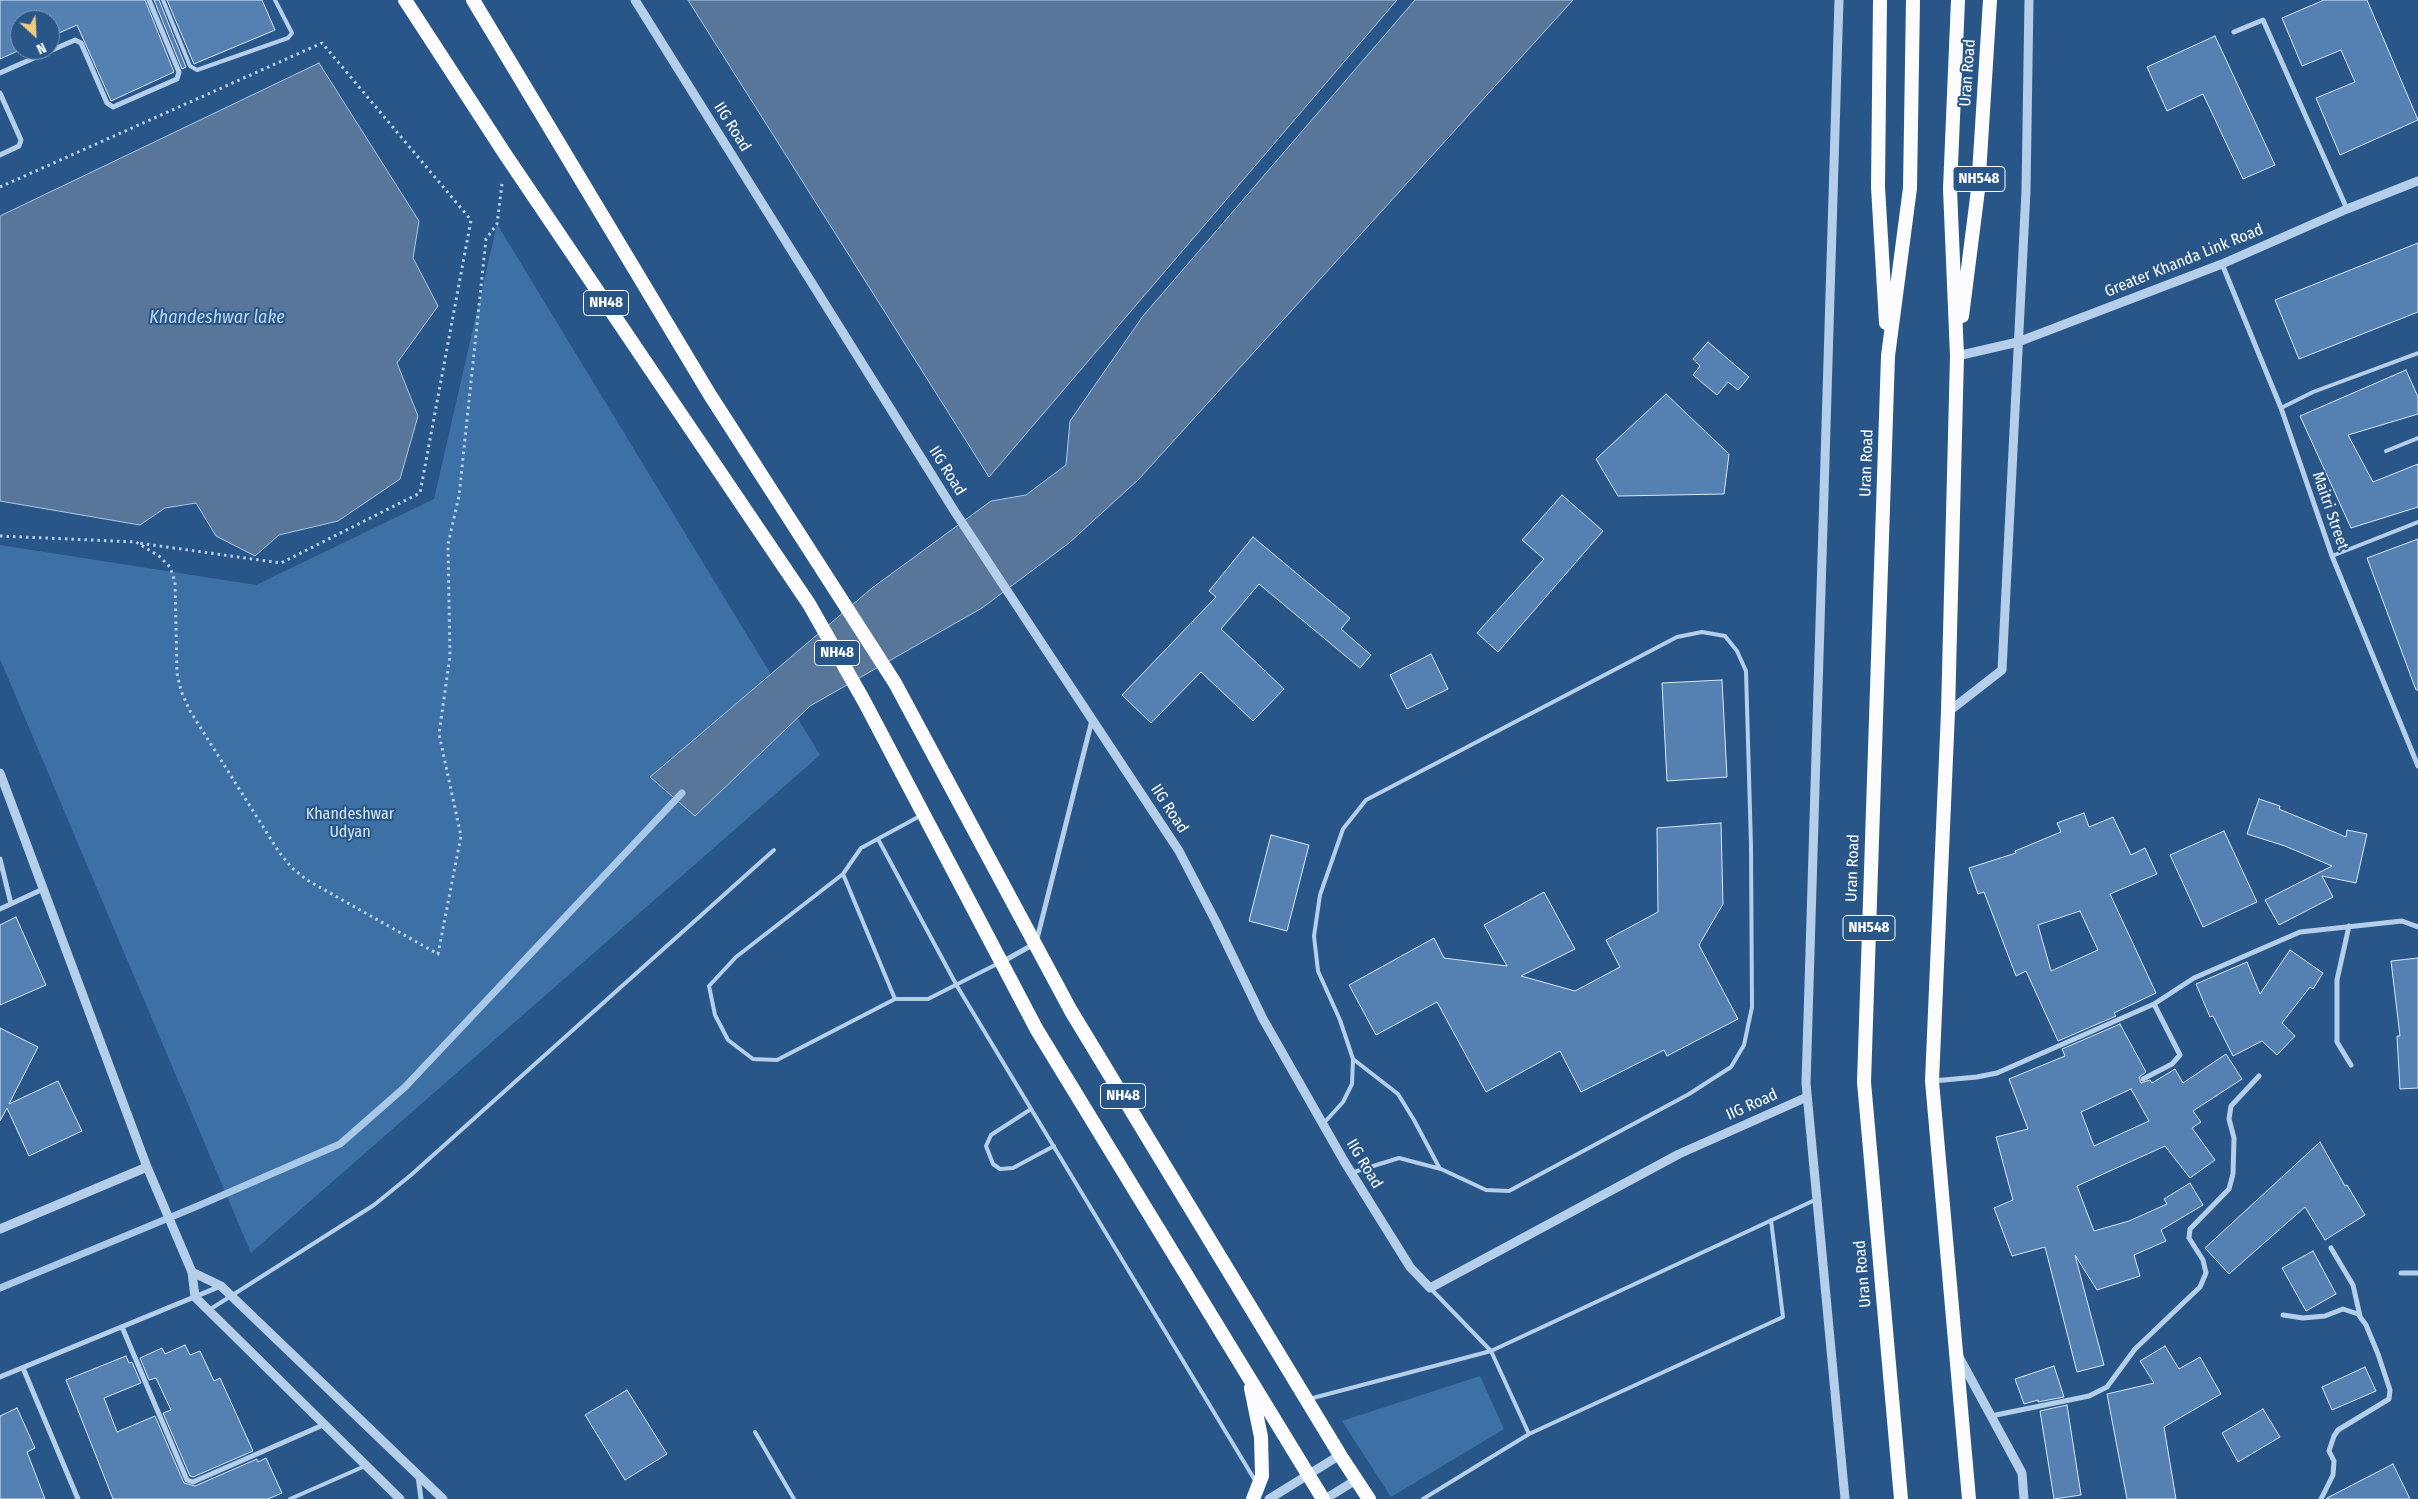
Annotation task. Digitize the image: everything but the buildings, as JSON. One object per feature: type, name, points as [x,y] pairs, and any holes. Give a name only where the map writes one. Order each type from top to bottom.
[{"type":"highway","name":"NH48","points":[[405,0],[505,154],[809,604],[864,702],[1037,1030],[1324,1499]]},
{"type":"highway","name":"NH48","points":[[473,0],[710,395],[895,683],[1071,1011],[1340,1455],[1369,1499]]},
{"type":"highway","name":"Uran Road","points":[[1880,0],[1878,187],[1888,356],[1864,1082],[1901,1499]]},
{"type":"highway","name":"Uran Road","points":[[1888,356],[1910,188],[1913,0]]},
{"type":"highway","name":"Uran Road","points":[[1958,0],[1950,189],[1957,356],[1948,712],[1932,1081],[1969,1499]]},
{"type":"highway","name":"Uran Road","points":[[1957,356],[1978,190],[1990,0]]},
{"type":"highway","points":[[1248,1377],[1261,1437],[1262,1476],[1256,1493]]},
{"type":"street","points":[[0,73],[75,40],[81,43],[107,104],[113,107],[177,79],[179,72],[149,0]]},
{"type":"street","name":"IIG Road","points":[[635,0],[954,512],[1179,851],[1263,1019],[1351,1173],[1410,1267],[1430,1288],[1679,1154],[1807,1097]]},
{"type":"street","points":[[1839,0],[1807,1097],[1845,1499]]},
{"type":"street","points":[[1948,712],[2002,670],[2026,191],[2029,0]]},
{"type":"street","points":[[2234,32],[2263,20],[2347,209]]},
{"type":"street","points":[[0,93],[22,140],[19,146],[0,155]]},
{"type":"street","name":"Greater Khanda Link Road","points":[[1957,356],[2018,342],[2222,264],[2347,209],[2418,181]]},
{"type":"street","name":"Maitri Street","points":[[2222,264],[2281,408],[2332,556],[2418,766]]},
{"type":"street","points":[[1001,962],[1036,944],[1093,720]]},
{"type":"street","points":[[0,773],[147,1167],[192,1272],[194,1298],[400,1499]]},
{"type":"street","points":[[0,859],[12,904]]},
{"type":"street","points":[[0,909],[43,889]]},
{"type":"street","points":[[1932,1081],[1977,1077],[1998,1072],[2154,1004],[2194,978],[2300,932],[2402,921],[2418,927]]},
{"type":"street","points":[[2349,926],[2337,980],[2337,1042],[2351,1065]]},
{"type":"street","points":[[2142,1079],[2172,1064],[2180,1055],[2154,1004]]},
{"type":"street","points":[[1991,1416],[2089,1396],[2107,1387],[2135,1349],[2200,1287],[2206,1274],[2203,1260],[2189,1238],[2190,1229],[2229,1189],[2234,1174],[2234,1138],[2229,1119],[2231,1106],[2259,1076]]},
{"type":"street","points":[[0,1229],[147,1167]]},
{"type":"street","points":[[2321,1499],[2333,1475],[2334,1461],[2329,1451],[2338,1430],[2390,1399],[2390,1390],[2378,1354],[2360,1316],[2353,1285],[2331,1248]]},
{"type":"street","points":[[192,1272],[221,1286],[231,1295],[443,1499]]},
{"type":"street","points":[[2401,1273],[2418,1273]]},
{"type":"street","points":[[0,1377],[221,1286]]},
{"type":"street","points":[[2284,1315],[2303,1318],[2324,1316],[2343,1309],[2360,1316]]},
{"type":"street","points":[[122,1327],[187,1480],[193,1482],[323,1425]]},
{"type":"street","points":[[1956,1353],[2022,1472],[2024,1499]]},
{"type":"street","points":[[23,1368],[78,1499]]},
{"type":"street","points":[[1269,1499],[1340,1455]]},
{"type":"street","points":[[418,1475],[421,1499]]},
{"type":"street","points":[[1324,1499],[1356,1480]]},
{"type":"lane","points":[[163,0],[190,66],[197,70],[288,38],[292,33],[275,0]]},
{"type":"lane","points":[[2281,408],[2312,392],[2418,353]]},
{"type":"lane","points":[[2386,451],[2418,438]]},
{"type":"lane","points":[[2332,556],[2418,522]]},
{"type":"lane","points":[[1323,1124],[1343,1102],[1352,1084],[1353,1059],[1340,1020],[1318,971],[1314,936],[1320,894],[1343,829],[1366,800],[1677,636],[1702,632],[1724,636],[1737,651],[1746,671],[1751,846],[1752,1007],[1744,1045],[1731,1067],[1690,1094],[1509,1191],[1486,1190],[1441,1170],[1399,1158],[1351,1173]]},
{"type":"lane","points":[[923,814],[861,848],[843,874],[736,956],[709,986],[715,1015],[728,1040],[753,1059],[777,1060],[895,999],[928,999],[957,986],[1001,962]]},
{"type":"lane","points":[[878,839],[957,986],[1054,1146],[1256,1493]]},
{"type":"lane","points":[[208,1311],[367,1210],[412,1175],[774,850]]},
{"type":"lane","points":[[843,874],[895,999]]},
{"type":"lane","points":[[1353,1059],[1398,1094],[1441,1170]]},
{"type":"lane","points":[[1031,1109],[991,1135],[986,1146],[993,1164],[1000,1169],[1012,1168],[1054,1146]]},
{"type":"lane","points":[[1308,1400],[1490,1351],[1817,1199]]},
{"type":"lane","points":[[1423,1499],[1528,1434],[1783,1317],[1772,1220]]},
{"type":"lane","points":[[1430,1288],[1490,1351],[1528,1434]]},
{"type":"lane","points":[[755,1432],[794,1499]]},
{"type":"lane","points":[[290,1499],[365,1466]]},
{"type":"path","points":[[0,187],[322,43],[471,220],[420,493],[280,563],[136,542],[0,536]]},
{"type":"path","points":[[136,542],[159,556],[170,567],[175,582],[177,673],[181,691],[190,711],[279,852],[292,868],[307,880],[438,954],[461,836],[439,734],[450,656],[448,544],[460,496],[486,239],[497,224],[505,154]]},
{"type":"green space","name":"Khandeshwar Udyan","points":[[497,224],[820,755],[251,1253],[0,659],[0,545],[256,585],[434,499]]},
{"type":"green space","points":[[1480,1376],[1504,1429],[1391,1497],[1342,1421]]},
{"type":"water","points":[[688,0],[1397,0],[989,477]]},
{"type":"water","points":[[1415,0],[1573,0],[1139,479],[1069,543],[982,608],[810,706],[695,816],[650,777],[872,588],[991,501],[1026,495],[1066,465],[1070,421],[1143,316]]},
{"type":"water","name":"Khandeshwar lake","points":[[319,63],[419,221],[413,258],[438,306],[397,363],[418,416],[400,479],[338,521],[279,535],[255,556],[216,536],[196,503],[165,508],[140,525],[0,501],[0,216]]},
{"type":"waterway","points":[[0,1288],[200,1205],[340,1144],[405,1087],[682,793]]}]
